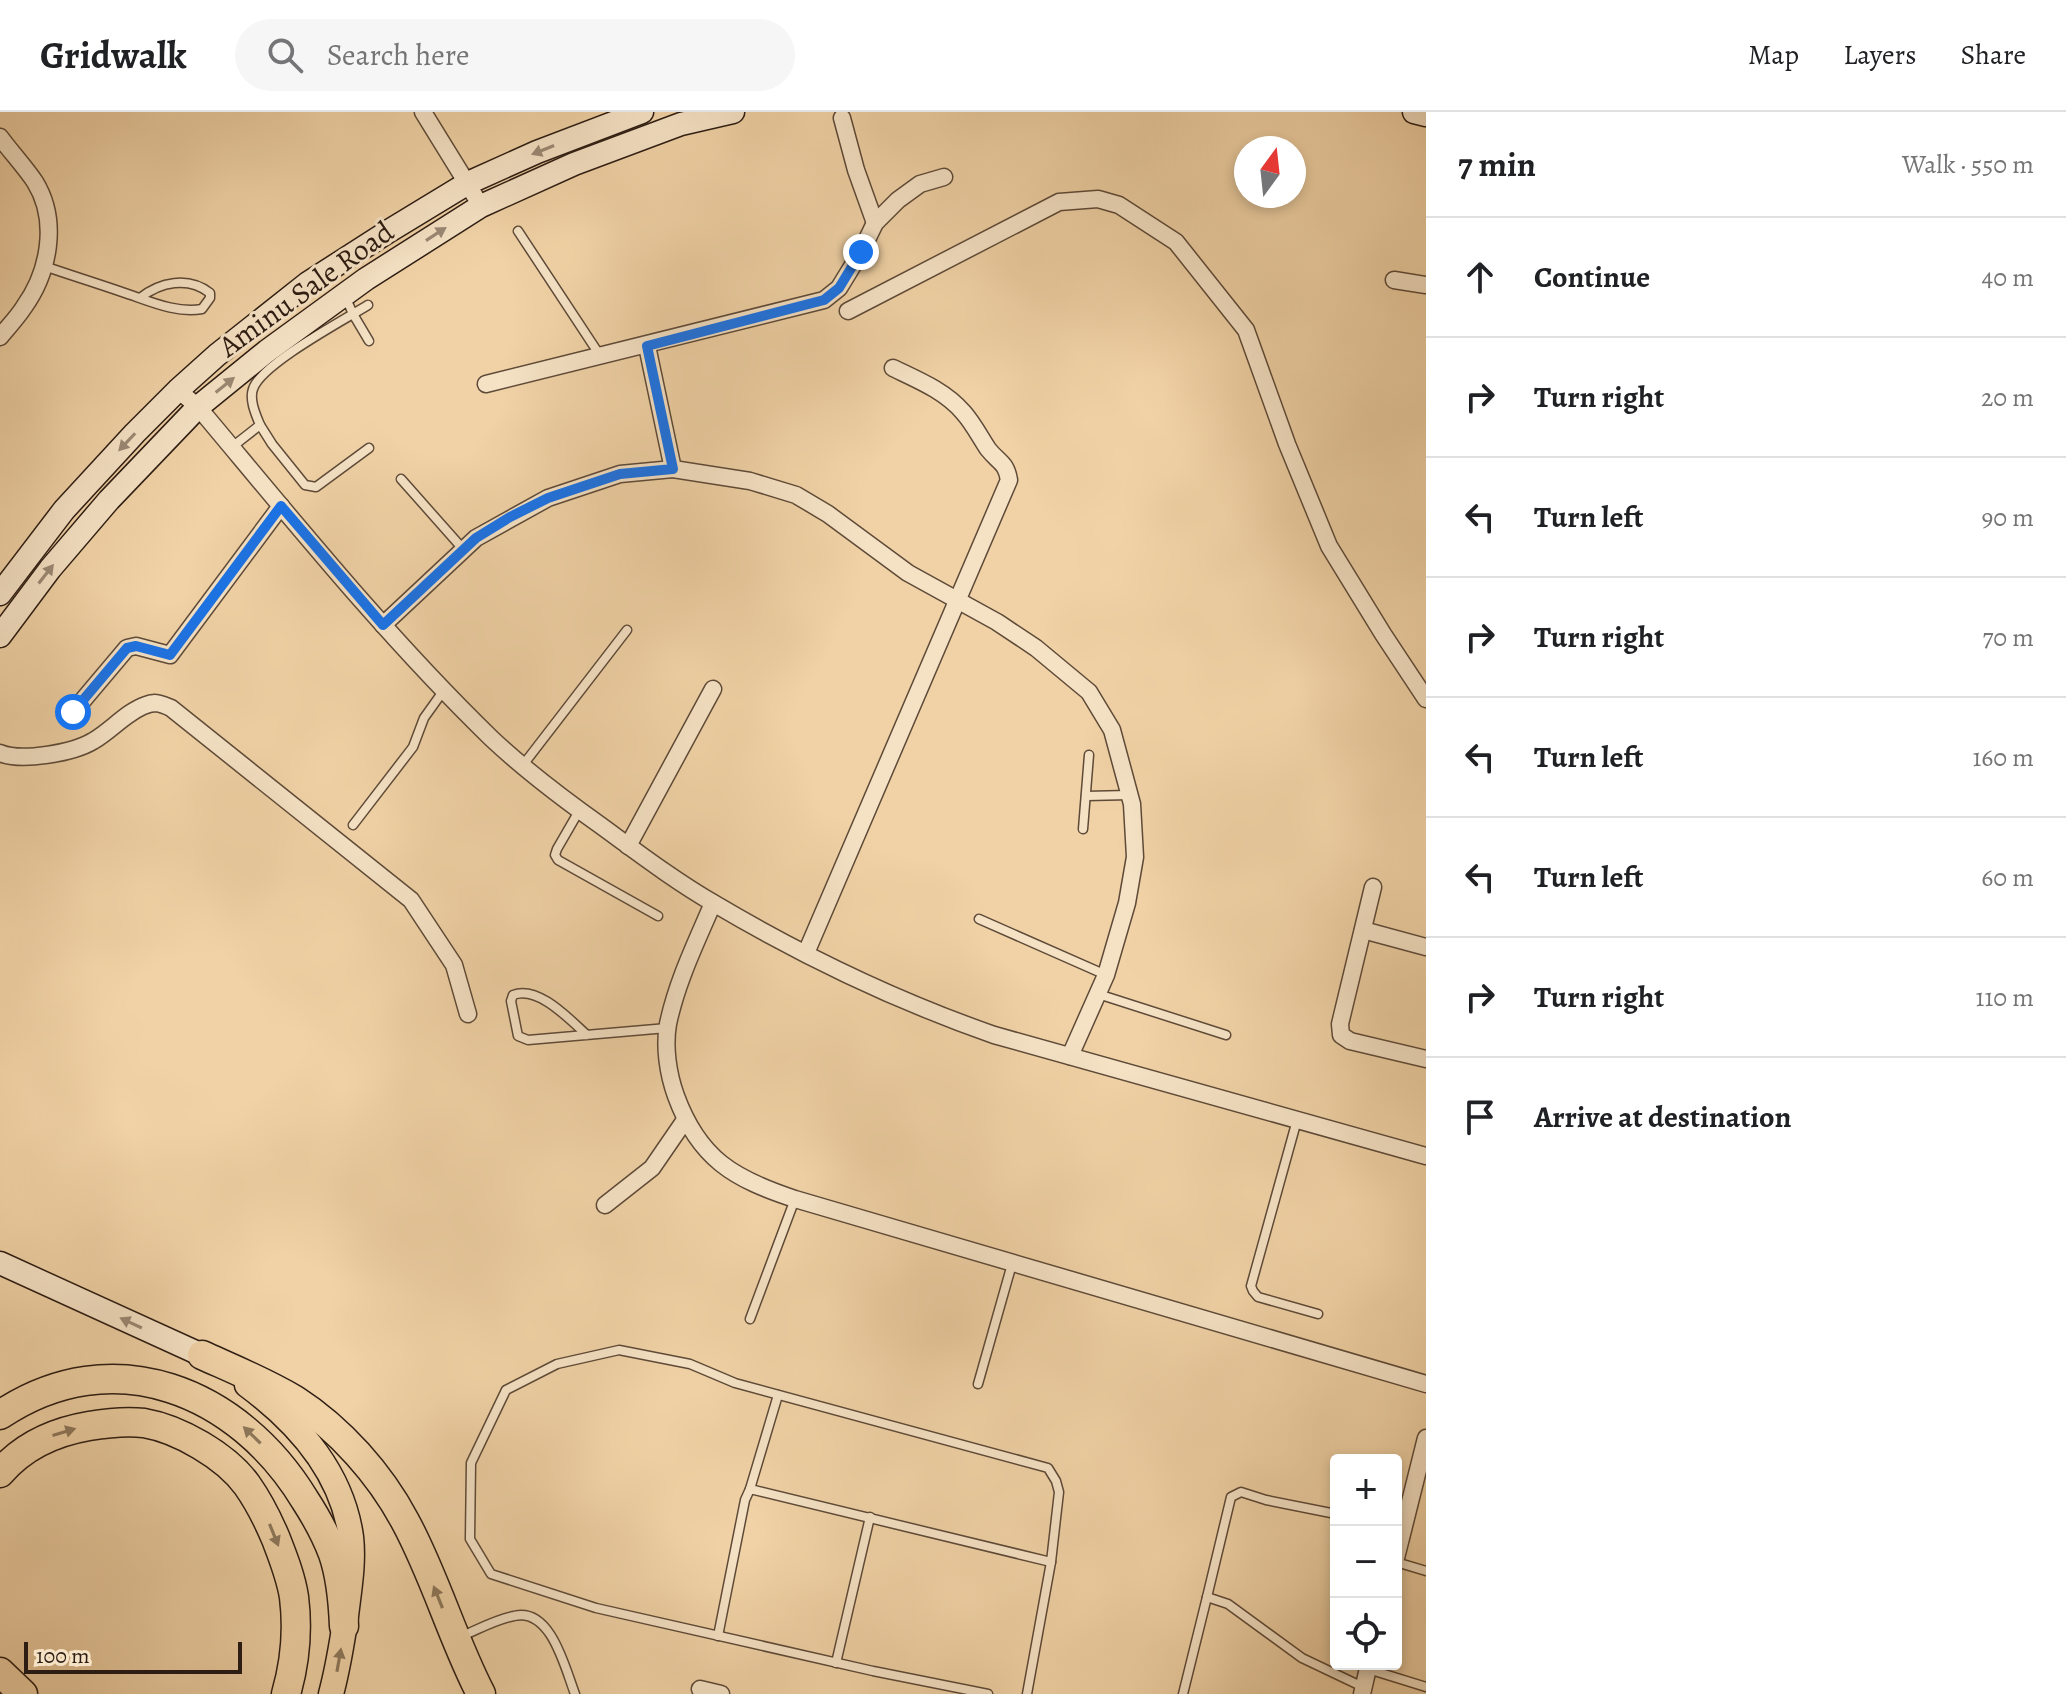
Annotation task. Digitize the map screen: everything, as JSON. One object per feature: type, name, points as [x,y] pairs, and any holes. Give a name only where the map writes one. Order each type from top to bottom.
[{"type":"highway","points":[[202,1355],[260,1381],[297,1402],[326,1424],[382,1483],[423,1559],[481,1694]]},
{"type":"highway","points":[[0,1415],[43,1391],[78,1381],[111,1379],[144,1381],[179,1390],[212,1406],[242,1426],[270,1452],[308,1505],[333,1554],[342,1589],[344,1626]]},
{"type":"highway","points":[[0,1473],[13,1458],[42,1439],[109,1422],[145,1423],[183,1435],[216,1455],[246,1483],[268,1520],[283,1556],[294,1595],[296,1631],[286,1694]]},
{"type":"highway","points":[[0,1672],[23,1694]]},
{"type":"main road","points":[[202,1355],[275,1405],[324,1463],[340,1497],[351,1537],[351,1575],[339,1665],[331,1694]]},
{"type":"street","points":[[423,112],[481,206]]},
{"type":"street","name":"Aminu Sale Road","points":[[0,594],[64,510],[135,433],[217,355],[308,283],[468,183],[537,152],[642,112]]},
{"type":"street","name":"Aminu Sale Road","points":[[0,636],[59,557],[198,407],[267,351],[348,305],[366,279],[481,206],[574,164],[681,124],[733,112]]},
{"type":"street","points":[[1414,112],[1426,115]]},
{"type":"street","points":[[842,118],[875,223]]},
{"type":"street","points":[[0,137],[36,184],[49,232],[47,257],[37,285],[0,337]]},
{"type":"street","points":[[486,384],[824,300],[839,288],[875,223],[920,184],[944,177]]},
{"type":"street","points":[[848,311],[1059,202],[1098,199],[1119,205],[1176,242],[1246,330],[1287,444],[1329,546],[1426,699]]},
{"type":"street","points":[[1394,280],[1426,285]]},
{"type":"street","points":[[647,346],[673,469]]},
{"type":"street","points":[[806,953],[1009,480],[1007,468],[992,454],[965,414],[949,398],[893,368]]},
{"type":"street","points":[[178,390],[198,407],[383,625],[492,739],[554,792],[713,903],[886,994],[940,1016],[994,1035],[1426,1156]]},
{"type":"street","points":[[383,625],[476,538],[548,498],[620,474],[673,469],[750,481],[796,495],[908,573],[997,622],[1036,648],[1089,692],[1112,730],[1132,804],[1135,857],[1127,903],[1106,975],[1070,1056]]},
{"type":"street","points":[[73,712],[127,648],[136,646],[170,655],[281,506]]},
{"type":"street","points":[[628,846],[713,689]]},
{"type":"street","points":[[0,753],[7,756],[37,755],[78,749],[147,704],[158,703],[171,708],[411,900],[454,965],[468,1014]]},
{"type":"street","points":[[1373,887],[1340,1024],[1341,1035],[1350,1041],[1426,1059]]},
{"type":"street","points":[[713,903],[680,980],[667,1028],[667,1052],[671,1082],[685,1120],[714,1158],[737,1175],[761,1188],[795,1199],[1426,1384]]},
{"type":"street","points":[[1363,930],[1426,947]]},
{"type":"street","points":[[605,1205],[652,1168],[685,1120]]},
{"type":"street","points":[[0,1263],[202,1355]]},
{"type":"street","points":[[1401,1526],[1426,1438]]},
{"type":"street","points":[[1362,1690],[1368,1670]]},
{"type":"street","points":[[700,1689],[721,1694]]},
{"type":"lane","points":[[518,231],[601,357]]},
{"type":"lane","points":[[44,266],[140,298],[193,311],[202,309],[210,293],[196,284],[174,283],[153,288],[140,298]]},
{"type":"lane","points":[[348,305],[369,341]]},
{"type":"lane","points":[[368,305],[348,305],[265,373],[253,389],[253,404],[260,425],[272,444],[305,485],[316,487],[369,448]]},
{"type":"lane","points":[[232,447],[260,425]]},
{"type":"lane","points":[[401,479],[464,550]]},
{"type":"lane","points":[[523,765],[627,630]]},
{"type":"lane","points":[[353,825],[413,747],[424,718],[445,689]]},
{"type":"lane","points":[[1083,829],[1089,755]]},
{"type":"lane","points":[[1086,796],[1130,795]]},
{"type":"lane","points":[[579,810],[557,849],[555,855],[558,860],[658,916]]},
{"type":"lane","points":[[979,919],[1106,975]]},
{"type":"lane","points":[[587,1035],[541,997],[527,993],[513,995],[511,1001],[518,1036],[522,1039],[528,1040],[587,1035],[667,1028]]},
{"type":"lane","points":[[1098,994],[1226,1035]]},
{"type":"lane","points":[[1297,1120],[1251,1286],[1258,1297],[1318,1314]]},
{"type":"lane","points":[[750,1319],[795,1199]]},
{"type":"lane","points":[[978,1384],[1012,1264]]},
{"type":"lane","points":[[988,1694],[596,1608],[491,1574],[470,1539],[471,1463],[506,1390],[557,1364],[619,1350],[690,1364],[735,1383],[1048,1468],[1059,1492],[1051,1562],[1027,1694]]},
{"type":"lane","points":[[718,1636],[745,1500],[778,1395]]},
{"type":"lane","points":[[750,1489],[1051,1562]]},
{"type":"lane","points":[[1183,1694],[1231,1497],[1241,1492],[1330,1513]]},
{"type":"lane","points":[[836,1663],[870,1517]]},
{"type":"lane","points":[[1402,1562],[1426,1571]]},
{"type":"lane","points":[[1207,1597],[1228,1604],[1302,1658],[1362,1690]]},
{"type":"lane","points":[[455,1639],[516,1615],[534,1618],[550,1632],[575,1694]]},
{"type":"lane","points":[[1380,1670],[1426,1687]]},
{"type":"route","points":[[73,712],[127,648],[136,646],[170,655],[281,506],[383,625],[476,538],[510,517],[548,498],[620,474],[673,469],[647,346],[824,300],[839,288],[861,252]]}]
